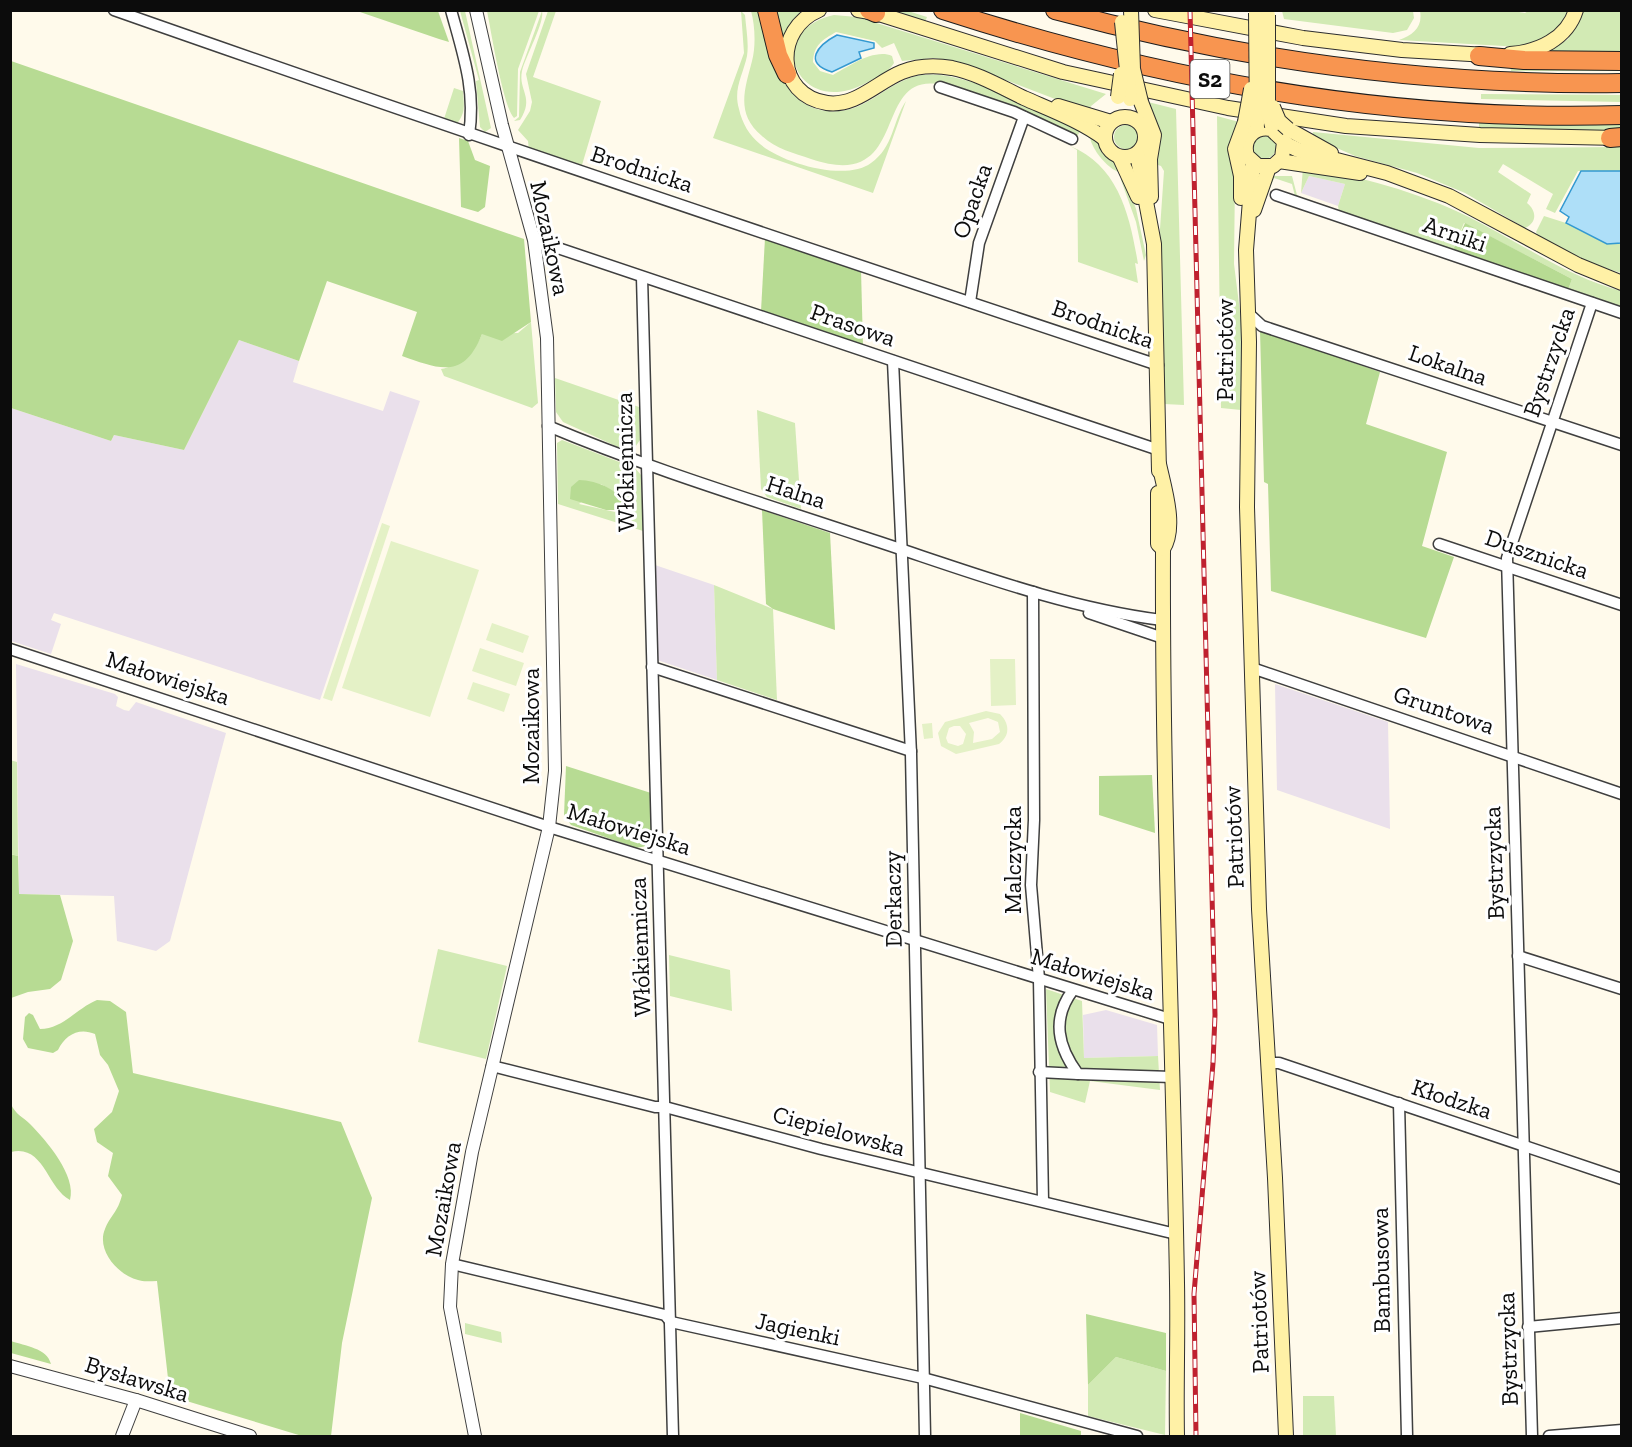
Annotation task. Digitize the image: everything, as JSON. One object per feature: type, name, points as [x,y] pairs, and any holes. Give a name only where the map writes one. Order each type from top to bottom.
[{"type":"highway","points":[[767,10],[778,55],[787,74]]},
{"type":"highway","name":"S2","points":[[943,10],[1104,57],[1289,93],[1466,112],[1622,115]]},
{"type":"highway","name":"S2","points":[[1055,10],[1210,47],[1343,68],[1481,80],[1622,83]]},
{"type":"highway","points":[[1479,56],[1524,60],[1622,61]]},
{"type":"main road","points":[[819,10],[800,22],[793,32],[788,51],[787,74],[804,94],[827,103],[854,100],[914,68],[952,68],[1113,121],[1133,119]]},
{"type":"main road","points":[[858,10],[872,12],[1063,72],[1228,108],[1346,126],[1480,135],[1618,138]]},
{"type":"main road","points":[[1122,10],[1123,48],[1133,119],[1145,136],[1137,154],[1151,227]]},
{"type":"main road","points":[[1105,139],[1113,121],[1130,99],[1133,69],[1131,10]]},
{"type":"main road","points":[[1155,10],[1303,38],[1402,50],[1479,56],[1514,54],[1549,43],[1564,32],[1576,10]]},
{"type":"main road","points":[[1258,12],[1269,97],[1268,111],[1280,132],[1284,154],[1274,164]]},
{"type":"main road","points":[[1258,12],[1252,126],[1245,146],[1247,156],[1253,163],[1311,164],[1413,183]]},
{"type":"main road","points":[[988,81],[1105,139],[1110,151],[1120,158],[1151,227]]},
{"type":"main road","points":[[1130,99],[1154,135],[1150,159],[1151,227],[1158,365],[1159,457],[1167,504],[1168,540],[1162,549],[1162,620],[1176,1234],[1177,1437]]},
{"type":"main road","points":[[1252,126],[1280,132],[1346,161],[1449,196],[1578,265],[1622,283]]},
{"type":"main road","points":[[1248,235],[1241,206],[1241,176],[1235,149],[1252,126]]},
{"type":"main road","points":[[1120,158],[1130,158],[1137,154]]},
{"type":"main road","name":"Patriotów","points":[[1253,163],[1248,235],[1247,471],[1252,668],[1259,909],[1269,1063],[1286,1437]]},
{"type":"main road","name":"Patriotów","points":[[1248,235],[1274,164]]},
{"type":"street","name":"Brodnicka","points":[[114,10],[469,135],[1158,365]]},
{"type":"street","points":[[451,10],[471,87],[473,107],[469,135]]},
{"type":"street","name":"Mozaikowa","points":[[475,1437],[452,1318],[452,1264],[492,1066],[549,826],[555,771],[547,338],[534,240],[508,148],[476,10]]},
{"type":"street","points":[[940,87],[1024,117],[1072,139]]},
{"type":"street","name":"Opacka","points":[[970,302],[979,243],[1024,117]]},
{"type":"street","name":"Arniki","points":[[1276,195],[1622,313]]},
{"type":"street","name":"Prasowa","points":[[534,240],[893,361],[1159,457]]},
{"type":"street","name":"Włókiennicza","points":[[642,277],[673,1437]]},
{"type":"street","name":"Bystrzycka","points":[[1532,1437],[1508,549],[1592,303]]},
{"type":"street","name":"Lokalna","points":[[1248,313],[1262,326],[1622,445]]},
{"type":"street","points":[[1249,342],[1262,326]]},
{"type":"street","name":"Derkaczy","points":[[893,361],[911,751],[925,1437]]},
{"type":"street","name":"Halna","points":[[548,426],[646,464],[1033,592],[1163,638]]},
{"type":"street","name":"Dusznicka","points":[[1439,544],[1622,605]]},
{"type":"street","name":"Halna","points":[[1033,592],[1106,611],[1162,620]]},
{"type":"street","name":"Malczycka","points":[[1033,592],[1034,820],[1031,885],[1039,979],[1043,1201]]},
{"type":"street","name":"Małowiejska","points":[[10,649],[549,826],[1170,1019]]},
{"type":"street","points":[[652,667],[911,751]]},
{"type":"street","name":"Gruntowa","points":[[1252,668],[1622,794]]},
{"type":"street","points":[[1518,956],[1622,988]]},
{"type":"street","points":[[1073,990],[1063,1003],[1058,1030],[1063,1049],[1078,1074]]},
{"type":"street","name":"Kłodzka","points":[[1269,1063],[1279,1063],[1622,1179]]},
{"type":"street","name":"Ciepielowska","points":[[492,1066],[655,1107],[665,1107],[919,1173],[1176,1234]]},
{"type":"street","points":[[1039,1071],[1172,1077]]},
{"type":"street","name":"Bambusowa","points":[[1399,1103],[1407,1437]]},
{"type":"street","name":"Jagienki","points":[[452,1264],[665,1315],[671,1322],[923,1378],[1137,1437]]},
{"type":"street","points":[[1528,1327],[1622,1318]]},
{"type":"street","name":"Bysławska","points":[[10,1366],[136,1400],[250,1437]]},
{"type":"street","points":[[122,1437],[136,1400]]},
{"type":"street","points":[[1549,1437],[1622,1430]]},
{"type":"shaded area","points":[[1309,176],[1345,184],[1338,206],[1301,193]]},
{"type":"shaded area","points":[[239,340],[299,361],[293,382],[383,411],[390,391],[420,401],[320,700],[54,613],[51,620],[61,624],[51,654],[11,641],[11,408],[111,441],[114,435],[184,450]]},
{"type":"shaded area","points":[[655,565],[714,585],[717,680],[657,660]]},
{"type":"shaded area","points":[[16,664],[115,694],[118,697],[116,706],[124,710],[129,711],[136,702],[226,733],[170,941],[156,951],[117,941],[114,896],[19,894]]},
{"type":"shaded area","points":[[1275,684],[1388,722],[1390,829],[1277,790]]},
{"type":"shaded area","points":[[1106,1010],[1157,1025],[1158,1056],[1084,1058],[1083,1015]]},
{"type":"green space","points":[[1507,10],[1525,13],[1528,11],[1570,11],[1556,30],[1536,42],[1521,47],[1399,40],[1416,30],[1420,22],[1420,11]]},
{"type":"green space","points":[[357,11],[438,11],[449,42],[439,39]]},
{"type":"green space","points":[[460,11],[465,11],[491,128],[485,132],[480,127],[476,81],[479,80]]},
{"type":"green space","points":[[487,11],[539,11],[518,69],[517,116],[514,118],[502,84]]},
{"type":"green space","points":[[542,11],[541,23],[522,71],[521,78],[526,105],[520,120],[514,121],[519,117],[520,72]]},
{"type":"green space","points":[[548,11],[556,11],[533,77],[601,101],[582,165],[529,150],[528,141],[518,130],[530,111],[532,102],[526,74]]},
{"type":"green space","points":[[741,11],[745,15],[748,51],[738,88],[737,102],[749,133],[770,151],[783,158],[814,168],[846,171],[860,168],[879,157],[884,150],[906,101],[873,193],[713,138],[744,53]]},
{"type":"green space","points":[[751,11],[759,11],[772,55],[785,83],[794,95],[820,110],[851,109],[905,80],[922,75],[939,75],[959,78],[1003,93],[1081,130],[1076,138],[1009,106],[939,81],[937,84],[917,86],[904,97],[877,148],[864,160],[842,165],[792,153],[762,136],[748,119],[745,110],[745,91],[754,42]]},
{"type":"green space","points":[[773,11],[804,11],[793,20],[783,38]]},
{"type":"green space","points":[[888,11],[908,11],[927,17],[925,22]]},
{"type":"green space","points":[[1282,11],[1413,11],[1414,18],[1407,30],[1393,33],[1284,19]]},
{"type":"green space","points":[[1583,11],[1621,11],[1621,53],[1548,52],[1568,39]]},
{"type":"green space","points":[[834,15],[857,17],[1106,94],[1091,106],[1089,112],[959,62],[934,58],[902,61],[894,43],[882,48],[875,41],[836,32],[823,41],[815,51],[813,62],[820,71],[833,75],[877,54],[892,56],[894,63],[886,72],[868,82],[843,91],[822,91],[807,83],[797,70],[794,54],[799,38],[812,24]]},
{"type":"green space","points":[[11,61],[524,239],[531,322],[502,341],[482,334],[475,349],[459,365],[439,367],[428,365],[402,356],[417,312],[327,281],[299,361],[239,340],[184,450],[114,435],[111,441],[11,408]]},
{"type":"green space","points":[[1510,64],[1621,65],[1621,71],[1511,71]]},
{"type":"green space","points":[[454,88],[463,91],[464,102],[463,114],[455,126],[443,122]]},
{"type":"green space","points":[[1481,94],[1621,95],[1621,102],[1481,99]]},
{"type":"green space","points":[[1148,102],[1176,109],[1184,405],[1164,404],[1160,229],[1164,171],[1161,166],[1155,164]]},
{"type":"green space","points":[[1217,116],[1239,122],[1230,143],[1235,178],[1234,264],[1241,320],[1241,410],[1221,408]]},
{"type":"green space","points":[[1479,123],[1622,125],[1621,133],[1479,130]]},
{"type":"green space","points":[[1126,125],[1131,126],[1137,132],[1137,142],[1131,148],[1126,149],[1121,148],[1115,142],[1114,137],[1115,132],[1121,126]]},
{"type":"green space","points":[[1313,132],[1479,148],[1621,147],[1621,171],[1578,171],[1555,213],[1546,209],[1553,194],[1503,164],[1498,172],[1531,194],[1527,203],[1533,210],[1534,220],[1525,228],[1465,193],[1417,173],[1355,156],[1312,137]]},
{"type":"green space","points":[[1264,135],[1272,139],[1276,147],[1272,155],[1264,159],[1256,155],[1252,147],[1256,139]]},
{"type":"green space","points":[[1090,136],[1101,144],[1124,173],[1113,169],[1102,159],[1093,147]]},
{"type":"green space","points":[[459,138],[468,141],[475,160],[490,166],[485,207],[478,212],[461,207]]},
{"type":"green space","points":[[1070,146],[1087,155],[1100,166],[1111,179],[1119,194],[1135,246],[1138,283],[1078,262],[1077,150]]},
{"type":"green space","points":[[1303,167],[1388,186],[1449,208],[1563,268],[1621,291],[1621,308],[1568,290],[1572,279],[1464,223],[1452,252],[1339,211],[1338,206],[1345,184],[1309,176],[1301,193]]},
{"type":"green space","points":[[1124,174],[1136,209],[1146,255],[1144,261],[1136,222],[1121,180]]},
{"type":"green space","points":[[1272,176],[1292,176],[1297,195],[1314,204],[1295,196],[1292,184],[1274,178],[1267,196],[1263,196]]},
{"type":"green space","points":[[1544,216],[1566,223],[1607,244],[1621,243],[1621,273],[1590,263],[1539,238],[1536,232]]},
{"type":"green space","points":[[1465,223],[1572,279],[1568,290],[1452,252]]},
{"type":"green space","points":[[765,238],[861,270],[863,346],[761,311]]},
{"type":"green space","points":[[531,322],[538,403],[532,408],[444,376],[441,369],[465,357],[482,334],[518,333]]},
{"type":"green space","points":[[1260,330],[1380,372],[1366,424],[1447,452],[1422,546],[1454,557],[1426,638],[1271,591],[1268,484],[1264,482]]},
{"type":"green space","points":[[555,378],[639,407],[640,440],[631,453],[563,422],[556,412]]},
{"type":"green space","points":[[757,410],[795,423],[801,509],[767,497],[761,489]]},
{"type":"green space","points":[[562,440],[635,468],[641,475],[643,531],[558,504],[557,443]],"holes":[[[601,484],[614,492],[615,512],[579,504]]]},
{"type":"green space","points":[[579,480],[601,484],[615,492],[624,503],[625,510],[606,510],[570,499],[571,487]]},
{"type":"green space","points":[[762,510],[830,533],[835,630],[773,609],[766,604]]},
{"type":"green space","points":[[382,523],[390,526],[332,701],[323,698]]},
{"type":"green space","points":[[391,541],[479,570],[430,717],[342,688]]},
{"type":"green space","points":[[714,585],[773,609],[777,700],[717,680]]},
{"type":"green space","points":[[492,623],[529,636],[523,653],[486,640]]},
{"type":"green space","points":[[480,648],[524,663],[516,686],[472,671]]},
{"type":"green space","points":[[990,659],[1015,659],[1016,705],[991,706]]},
{"type":"green space","points":[[473,682],[510,694],[504,712],[467,699]]},
{"type":"green space","points":[[986,711],[1000,714],[1006,722],[1007,734],[999,744],[956,754],[941,746],[938,733],[945,722]],"holes":[[[988,718],[998,722],[1000,732],[992,739],[973,743],[974,732],[969,723]],[[960,726],[966,734],[963,744],[958,746],[948,743],[946,738],[949,728]]]},
{"type":"green space","points":[[932,723],[933,738],[924,739],[922,724]]},
{"type":"green space","points":[[10,760],[17,762],[18,856],[11,854]]},
{"type":"green space","points":[[566,766],[651,793],[652,845],[636,848],[571,825],[564,815]]},
{"type":"green space","points":[[1152,775],[1155,833],[1099,815],[1099,776]]},
{"type":"green space","points":[[10,854],[18,856],[19,894],[60,895],[73,941],[61,980],[50,989],[28,992],[11,998]]},
{"type":"green space","points":[[438,949],[507,966],[486,1059],[418,1042]]},
{"type":"green space","points":[[669,955],[730,970],[732,1011],[670,996]]},
{"type":"green space","points":[[1046,989],[1082,1001],[1084,1058],[1158,1056],[1160,1090],[1090,1081],[1085,1103],[1050,1092]]},
{"type":"green space","points":[[97,1000],[110,1001],[126,1012],[133,1073],[341,1122],[372,1198],[342,1343],[331,1436],[302,1436],[170,1396],[157,1281],[140,1281],[123,1273],[106,1253],[104,1245],[105,1229],[122,1195],[108,1176],[113,1153],[97,1142],[94,1129],[112,1112],[119,1091],[108,1065],[100,1055],[95,1034],[83,1031],[73,1034],[64,1040],[58,1050],[53,1053],[28,1048],[23,1039],[25,1017],[29,1013],[33,1015],[40,1029],[48,1028],[63,1022]]},
{"type":"green space","points":[[11,1104],[17,1113],[44,1139],[59,1159],[69,1180],[70,1200],[62,1194],[31,1154],[22,1151],[11,1152]]},
{"type":"green space","points":[[1086,1314],[1166,1333],[1166,1371],[1116,1357],[1088,1385]]},
{"type":"green space","points":[[465,1323],[501,1332],[502,1343],[465,1334]]},
{"type":"green space","points":[[11,1341],[40,1351],[45,1354],[51,1364],[11,1353]]},
{"type":"green space","points":[[1116,1357],[1166,1371],[1165,1435],[1088,1416],[1088,1385]]},
{"type":"green space","points":[[1303,1396],[1334,1396],[1336,1436],[1303,1436]]},
{"type":"green space","points":[[1020,1413],[1081,1431],[1081,1436],[1020,1436]]},
{"type":"water","points":[[837,35],[874,43],[874,48],[859,52],[861,58],[832,72],[817,64],[815,59],[819,49]]},
{"type":"water","points":[[1581,171],[1621,171],[1621,243],[1607,244],[1566,223],[1569,217],[1560,211]]},
{"type":"railway","points":[[1190,10],[1215,1015],[1194,1294],[1196,1436]]}]
